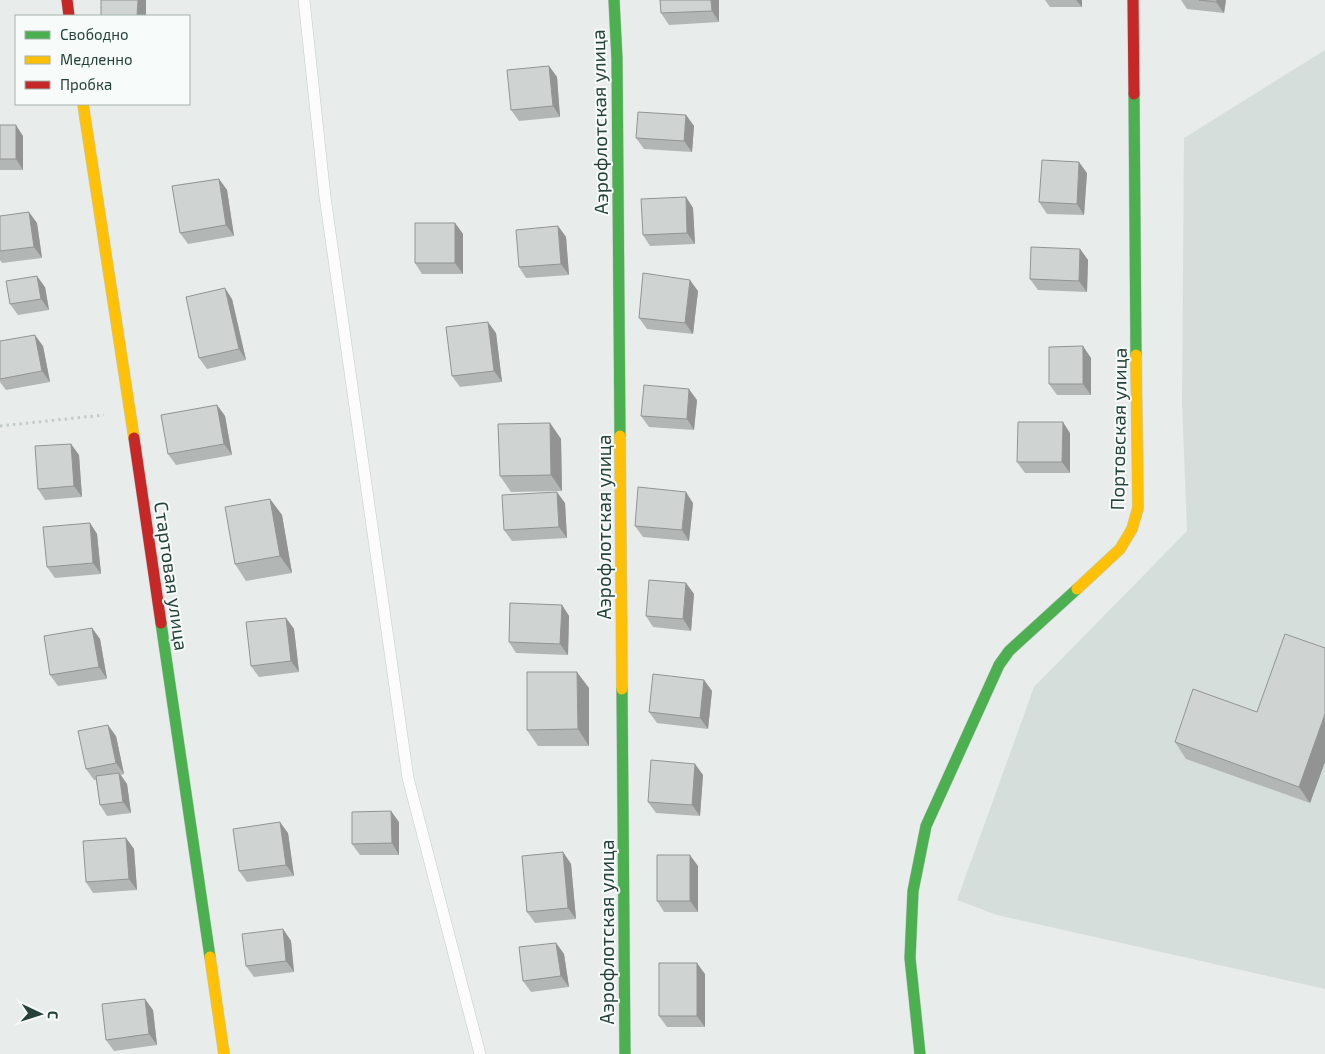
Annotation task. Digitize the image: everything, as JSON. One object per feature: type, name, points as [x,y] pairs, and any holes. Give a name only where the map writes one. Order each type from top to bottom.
[{"type":"main road","points":[[67,0],[69,15]]},
{"type":"main road","name":"Аэрофлотская улица","points":[[614,0],[618,79],[624,1054]]},
{"type":"main road","name":"Портовская улица","points":[[920,1054],[910,958],[913,892],[926,826],[999,665],[1009,651],[1120,549],[1132,529],[1138,508],[1132,0]]},
{"type":"main road","name":"Стартовая улица","points":[[82,105],[130,412],[224,1054]]},
{"type":"lane","points":[[304,0],[325,197],[408,778],[480,1054]]},
{"type":"path","points":[[0,426],[130,412]]},
{"type":"shaded area","points":[[1325,50],[1325,989],[997,915],[957,900],[1034,687],[1187,531],[1182,402],[1184,138]]},
{"type":"building","points":[[101,0],[138,0],[137,15],[101,15]]},
{"type":"building","points":[[660,0],[711,0],[712,11],[661,13]]},
{"type":"building","points":[[1199,0],[1217,0],[1216,2]]},
{"type":"building","points":[[549,66],[553,106],[511,110],[507,70]]},
{"type":"building","points":[[638,112],[686,115],[684,141],[636,138]]},
{"type":"building","points":[[0,125],[16,125],[16,159],[0,159]]},
{"type":"building","points":[[1042,160],[1079,162],[1077,204],[1039,202]]},
{"type":"building","points":[[219,179],[226,225],[180,233],[172,186]]},
{"type":"building","points":[[686,197],[687,233],[643,235],[641,199]]},
{"type":"building","points":[[29,212],[34,247],[0,251],[0,216]]},
{"type":"building","points":[[415,223],[455,223],[455,263],[415,263]]},
{"type":"building","points":[[558,226],[561,264],[519,267],[516,230]]},
{"type":"building","points":[[1031,247],[1080,249],[1079,281],[1030,279]]},
{"type":"building","points":[[643,273],[690,280],[685,323],[639,318]]},
{"type":"building","points":[[37,276],[41,299],[10,304],[6,281]]},
{"type":"building","points":[[225,288],[239,349],[199,358],[186,297]]},
{"type":"building","points":[[488,322],[494,371],[452,376],[446,327]]},
{"type":"building","points":[[35,335],[42,371],[0,379],[0,341]]},
{"type":"building","points":[[1083,346],[1083,384],[1049,384],[1049,347]]},
{"type":"building","points":[[644,385],[689,389],[687,419],[641,416]]},
{"type":"building","points":[[217,405],[224,444],[168,454],[161,415]]},
{"type":"building","points":[[1018,422],[1063,422],[1062,462],[1017,462]]},
{"type":"building","points":[[550,423],[551,475],[500,476],[498,424]]},
{"type":"building","points":[[71,444],[74,486],[38,489],[35,446]]},
{"type":"building","points":[[638,487],[686,492],[682,530],[635,526]]},
{"type":"building","points":[[557,492],[559,527],[504,530],[502,495]]},
{"type":"building","points":[[270,499],[280,556],[235,564],[225,507]]},
{"type":"building","points":[[90,523],[93,563],[47,567],[43,527]]},
{"type":"building","points":[[649,580],[686,583],[683,619],[646,616]]},
{"type":"building","points":[[510,603],[562,605],[560,644],[509,642]]},
{"type":"building","points":[[286,618],[291,661],[251,666],[246,622]]},
{"type":"building","points":[[92,628],[99,667],[50,675],[44,636]]},
{"type":"building","points":[[1285,634],[1325,648],[1325,714],[1299,787],[1175,742],[1193,689],[1257,712]]},
{"type":"building","points":[[527,672],[577,672],[578,729],[527,730]]},
{"type":"building","points":[[653,674],[704,680],[700,718],[649,712]]},
{"type":"building","points":[[108,725],[116,763],[86,769],[78,731]]},
{"type":"building","points":[[651,760],[695,764],[692,805],[648,802]]},
{"type":"building","points":[[119,773],[123,802],[100,805],[96,776]]},
{"type":"building","points":[[391,811],[392,843],[352,844],[352,812]]},
{"type":"building","points":[[280,822],[286,865],[239,871],[233,829]]},
{"type":"building","points":[[126,838],[129,879],[86,882],[83,841]]},
{"type":"building","points":[[563,852],[568,908],[527,912],[522,856]]},
{"type":"building","points":[[657,855],[690,855],[690,901],[657,901]]},
{"type":"building","points":[[283,929],[286,961],[246,966],[242,934]]},
{"type":"building","points":[[556,943],[561,976],[523,981],[519,947]]},
{"type":"building","points":[[659,963],[697,963],[697,1016],[659,1016]]},
{"type":"building","points":[[145,999],[149,1034],[106,1040],[102,1004]]},
{"type":"traffic: fast","points":[[614,0],[617,59],[620,436]]},
{"type":"traffic: fast","points":[[1134,94],[1136,355]]},
{"type":"traffic: fast","points":[[920,1054],[910,958],[913,891],[926,826],[999,665],[1009,651],[1077,589]]},
{"type":"traffic: fast","points":[[161,623],[210,957]]},
{"type":"traffic: fast","points":[[622,689],[625,1054]]},
{"type":"traffic: slow","points":[[83,105],[134,438]]},
{"type":"traffic: slow","points":[[1077,589],[1120,549],[1132,529],[1138,508],[1136,355]]},
{"type":"traffic: slow","points":[[620,436],[622,689]]},
{"type":"traffic: slow","points":[[210,957],[224,1054]]},
{"type":"traffic: jam","points":[[67,0],[69,15]]},
{"type":"traffic: jam","points":[[1133,0],[1134,94]]},
{"type":"traffic: jam","points":[[134,438],[161,623]]}]
